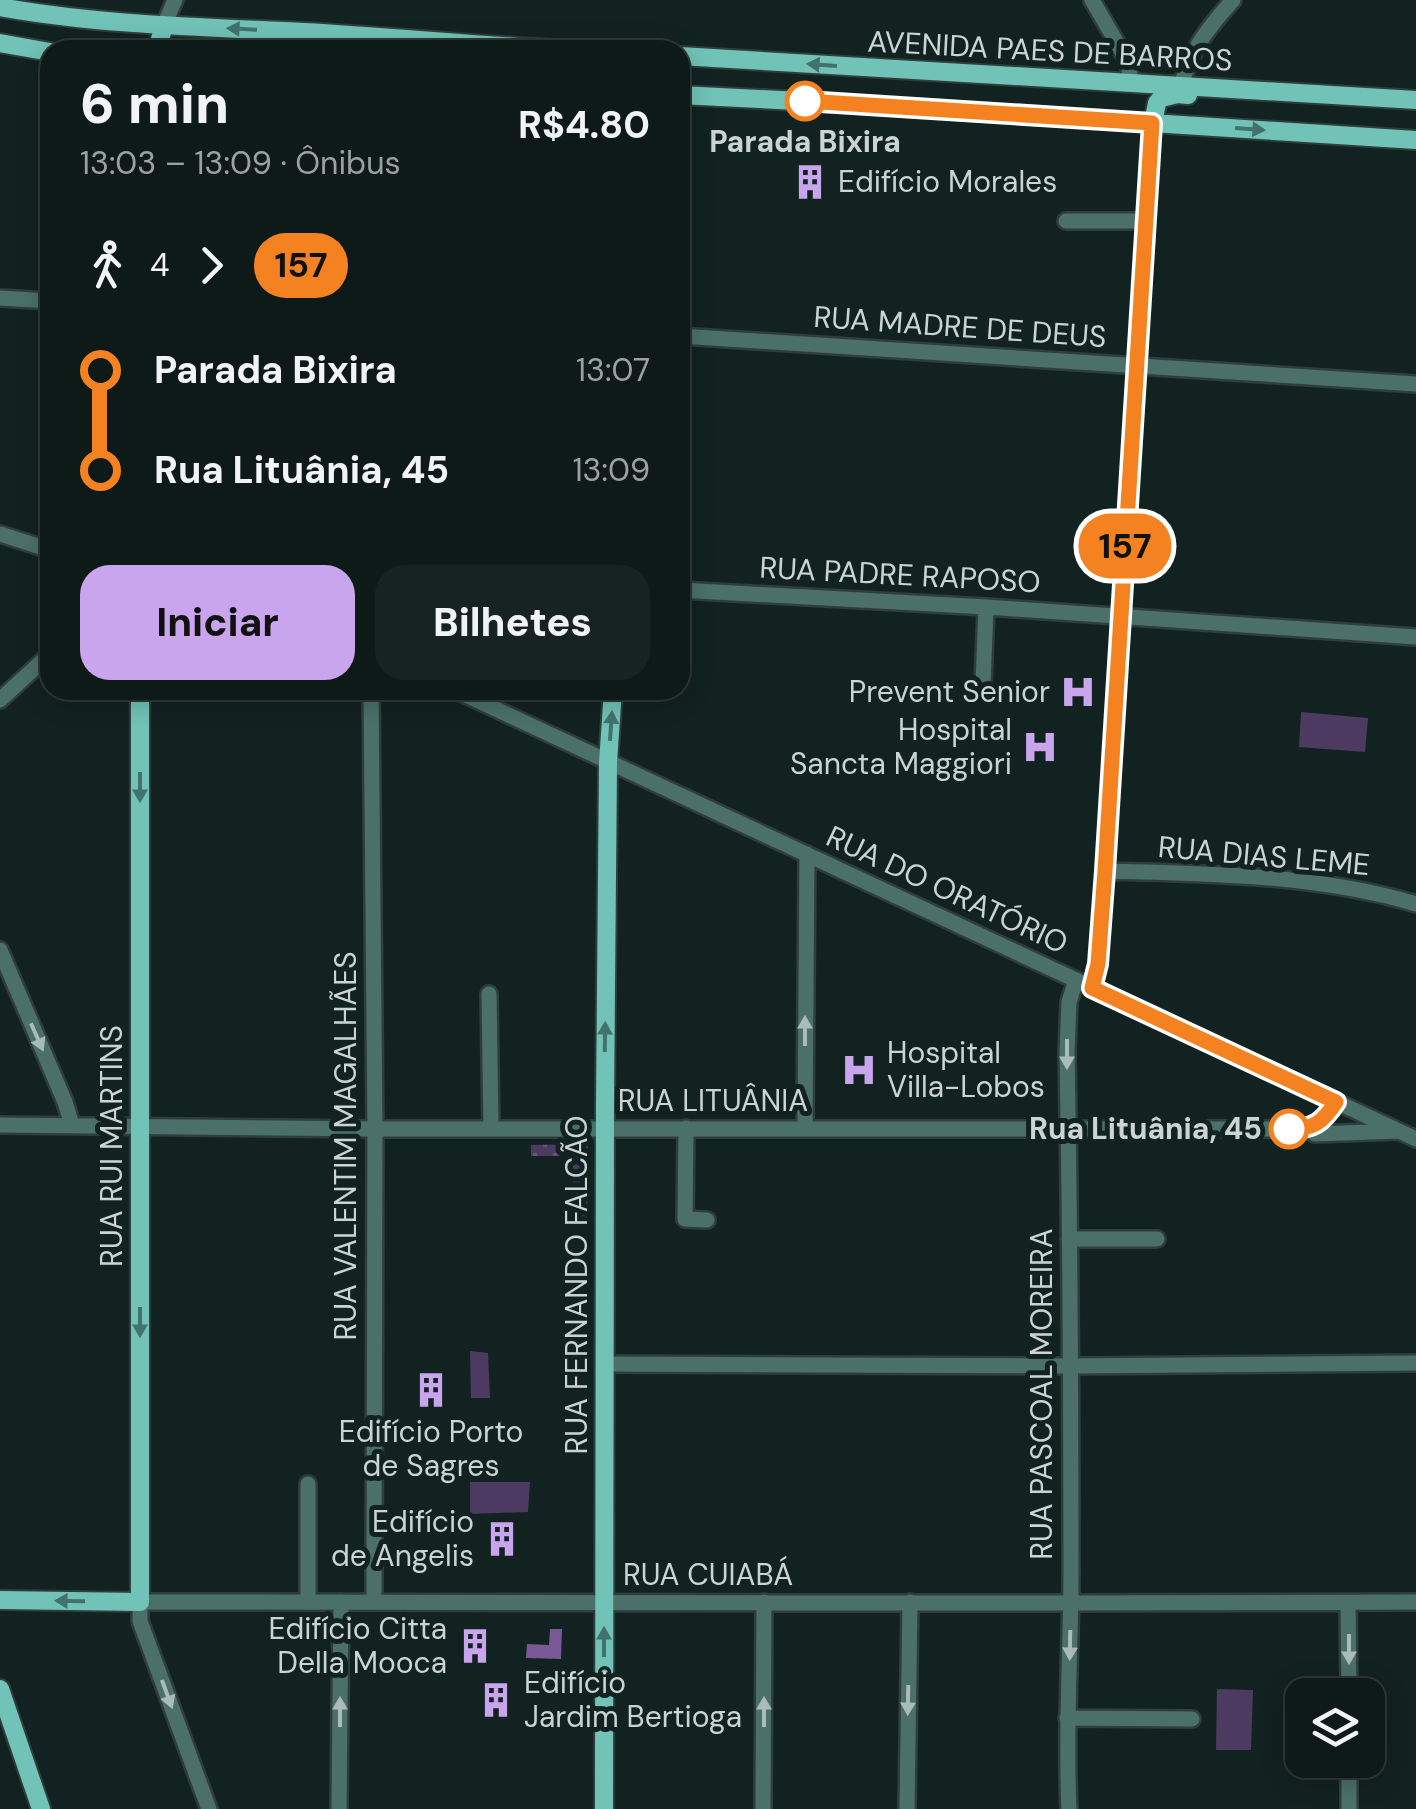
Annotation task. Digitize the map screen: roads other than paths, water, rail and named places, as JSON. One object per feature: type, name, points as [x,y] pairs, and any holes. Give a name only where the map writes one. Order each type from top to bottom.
[{"type":"main road","points":[[0,8],[164,25],[437,40]]},
{"type":"main road","points":[[160,40],[164,25]]},
{"type":"main road","points":[[0,43],[40,50]]},
{"type":"main road","name":"AVENIDA PAES DE BARROS","points":[[690,57],[1416,100]]},
{"type":"main road","points":[[1152,123],[1157,103],[1170,95],[1266,100],[1288,94]]},
{"type":"main road","points":[[690,95],[1416,140]]},
{"type":"main road","name":"RUA RUI MARTINS","points":[[140,700],[140,1602]]},
{"type":"main road","name":"RUA FERNANDO FALCÃO","points":[[604,1809],[604,1128],[608,762],[612,700]]},
{"type":"main road","name":"RUA CUIABÁ","points":[[0,1600],[140,1602]]},
{"type":"main road","points":[[0,1689],[41,1809]]},
{"type":"street","points":[[164,25],[175,0]]},
{"type":"street","points":[[1092,0],[1128,62],[1131,82]]},
{"type":"street","points":[[1182,86],[1192,53],[1232,0]]},
{"type":"street","points":[[1092,988],[1098,964],[1105,871],[1152,123]]},
{"type":"street","points":[[1066,221],[1145,222]]},
{"type":"street","points":[[0,298],[40,300]]},
{"type":"street","name":"RUA MADRE DE DEUS","points":[[690,337],[1416,384]]},
{"type":"street","points":[[0,534],[40,547]]},
{"type":"street","name":"RUA PADRE RAPOSO","points":[[690,591],[1416,637]]},
{"type":"street","points":[[983,684],[986,608]]},
{"type":"street","points":[[0,700],[40,663]]},
{"type":"street","name":"RUA VALENTIM MAGALHÃES","points":[[371,700],[374,1601]]},
{"type":"street","name":"RUA DO ORATÓRIO","points":[[476,700],[1416,1140]]},
{"type":"street","points":[[804,1128],[806,854]]},
{"type":"street","name":"RUA DIAS LEME","points":[[1105,871],[1304,880],[1416,904]]},
{"type":"street","points":[[0,950],[7,982],[65,1102],[72,1125]]},
{"type":"street","name":"RUA PASCOAL MOREIRA","points":[[1069,1809],[1069,1002],[1076,980]]},
{"type":"street","points":[[489,994],[491,1129]]},
{"type":"street","points":[[1307,1130],[1322,1120],[1336,1102]]},
{"type":"street","points":[[1331,1133],[1345,1127],[1356,1112]]},
{"type":"street","name":"RUA LITUÂNIA","points":[[0,1125],[1399,1132]]},
{"type":"street","points":[[686,1128],[686,1220],[707,1220]]},
{"type":"street","points":[[1070,1239],[1157,1239]]},
{"type":"street","points":[[604,1364],[1416,1363]]},
{"type":"street","points":[[308,1484],[308,1602]]},
{"type":"street","points":[[140,1602],[140,1622],[209,1809]]},
{"type":"street","name":"RUA CUIABÁ","points":[[140,1602],[1416,1602]]},
{"type":"street","points":[[339,1809],[340,1602]]},
{"type":"street","points":[[763,1809],[764,1602]]},
{"type":"street","points":[[907,1809],[910,1602]]},
{"type":"street","points":[[1348,1602],[1349,1678]]},
{"type":"street","points":[[1068,1718],[1192,1719]]},
{"type":"street","points":[[1349,1778],[1349,1809]]},
{"type":"place","name":"Parada Bixira","points":[[805,101]]},
{"type":"place","name":"Edifício Morales","points":[[810,182]]},
{"type":"place","name":"Prevent Senior","points":[[1078,692]]},
{"type":"place","name":"Hospital Sancta Maggiori","points":[[1040,747]]},
{"type":"place","name":"Hospital Villa-Lobos","points":[[859,1070]]},
{"type":"place","name":"Rua Lituânia, 45","points":[[1289,1129]]},
{"type":"place","name":"Edifício Porto de Sagres","points":[[431,1390]]},
{"type":"place","name":"Edifício de Angelis","points":[[502,1539]]},
{"type":"place","name":"Edifício Citta Della Mooca","points":[[475,1646]]},
{"type":"place","name":"Edifício Jardim Bertioga","points":[[496,1700]]}]
